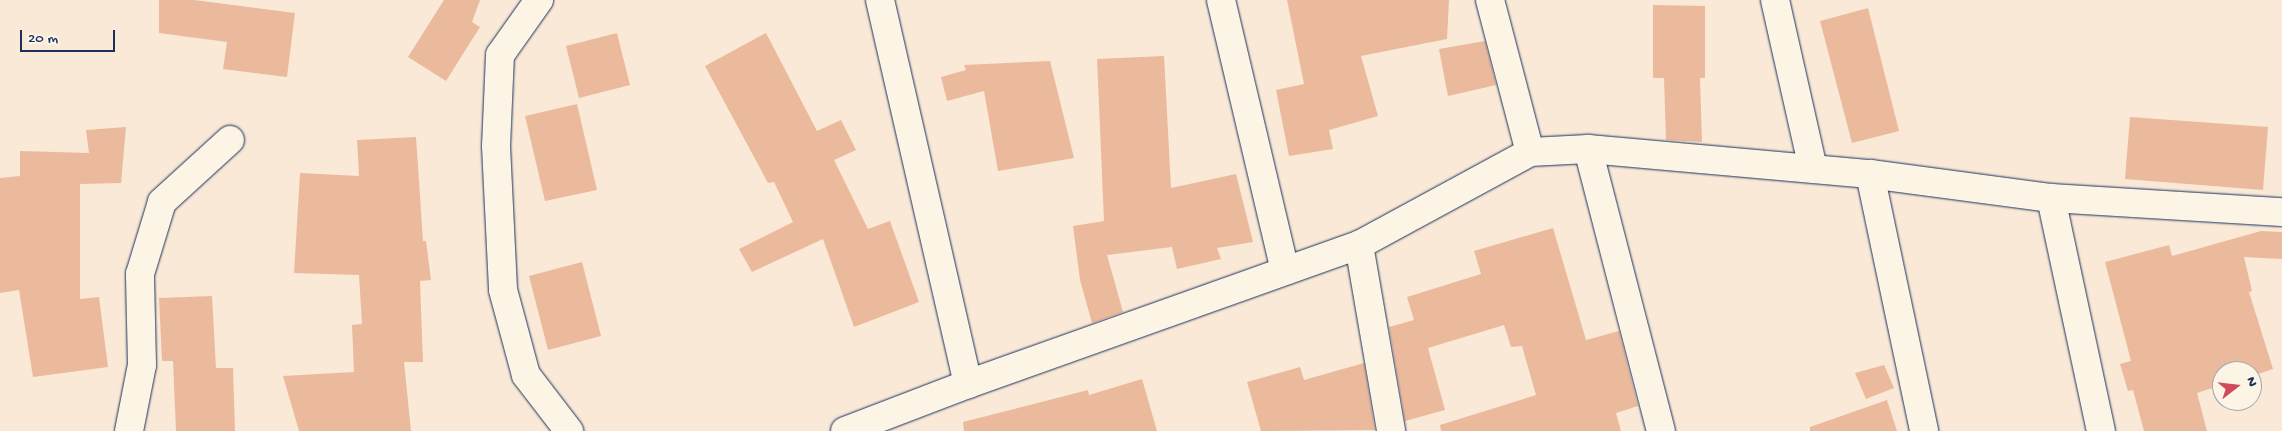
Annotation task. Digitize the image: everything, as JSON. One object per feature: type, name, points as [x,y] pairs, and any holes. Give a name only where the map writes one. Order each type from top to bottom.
[{"type":"street","points":[[539,0],[500,55],[496,146],[504,290],[526,376],[569,431]]},
{"type":"street","points":[[880,0],[968,384]]},
{"type":"street","points":[[1221,0],[1285,271]]},
{"type":"street","points":[[1490,0],[1530,152]]},
{"type":"street","points":[[1775,0],[1813,169]]},
{"type":"street","points":[[128,431],[142,365],[140,274],[162,202],[230,140]]},
{"type":"street","points":[[857,429],[968,384],[1359,245],[1530,152],[1588,149],[1870,174],[2050,198],[2282,212]]},
{"type":"street","points":[[1588,149],[1661,431]]},
{"type":"street","points":[[1870,174],[1924,431]]},
{"type":"street","points":[[2050,198],[2101,431]]},
{"type":"street","points":[[1359,245],[1391,431]]},
{"type":"building","points":[[159,0],[194,0],[295,13],[287,77],[223,69],[227,42],[159,33]]},
{"type":"building","points":[[444,0],[480,0],[472,22],[480,27],[446,81],[408,57]]},
{"type":"building","points":[[1287,0],[1449,0],[1447,39],[1361,56],[1378,116],[1329,130],[1333,149],[1289,156],[1276,90],[1304,84]]},
{"type":"building","points":[[1653,5],[1705,6],[1705,78],[1700,78],[1702,142],[1666,140],[1664,78],[1653,78]]},
{"type":"building","points":[[1868,8],[1899,131],[1852,143],[1820,21]]},
{"type":"building","points":[[617,33],[630,85],[579,98],[566,46]]},
{"type":"building","points":[[766,33],[817,131],[841,120],[856,150],[834,160],[868,229],[890,221],[919,302],[854,327],[823,239],[752,272],[739,249],[793,222],[774,182],[768,183],[705,66]]},
{"type":"building","points":[[1485,41],[1496,85],[1448,96],[1439,49]]},
{"type":"building","points":[[1164,56],[1171,188],[1236,174],[1253,242],[1217,248],[1221,259],[1177,269],[1172,247],[1107,255],[1123,312],[1092,323],[1080,280],[1073,226],[1104,221],[1097,59]]},
{"type":"building","points":[[1050,61],[1074,158],[998,171],[984,91],[947,101],[941,77],[966,70],[964,65]]},
{"type":"building","points":[[577,104],[597,190],[545,201],[525,116]]},
{"type":"building","points":[[2130,117],[2268,127],[2263,190],[2125,179]]},
{"type":"building","points":[[126,127],[121,183],[80,184],[80,299],[99,297],[108,367],[33,377],[19,290],[0,293],[0,178],[20,176],[20,151],[89,153],[86,130]]},
{"type":"building","points":[[416,137],[423,241],[426,241],[431,280],[420,281],[423,362],[404,362],[411,431],[299,431],[283,376],[354,372],[352,325],[362,324],[359,275],[294,273],[300,173],[359,176],[357,140]]},
{"type":"building","points":[[1553,228],[1586,340],[1619,331],[1638,406],[1616,413],[1621,431],[1441,431],[1440,425],[1536,395],[1522,346],[1511,347],[1504,325],[1428,348],[1445,410],[1405,421],[1389,327],[1414,320],[1407,297],[1481,274],[1474,251]]},
{"type":"building","points":[[2261,231],[2282,232],[2282,259],[2244,257],[2252,291],[2249,292],[2273,369],[2262,373],[2262,361],[2212,361],[2212,388],[2197,393],[2207,431],[2144,431],[2133,390],[2128,391],[2120,364],[2131,361],[2105,262],[2169,245],[2172,256]]},
{"type":"building","points":[[582,262],[601,336],[548,350],[529,276]]},
{"type":"building","points":[[212,296],[216,368],[233,368],[235,431],[176,431],[173,361],[162,361],[159,298]]},
{"type":"building","points":[[1364,363],[1375,430],[1261,431],[1247,382],[1300,367],[1304,380]]},
{"type":"building","points":[[1884,365],[1894,388],[1866,399],[1855,373]]},
{"type":"building","points":[[1142,379],[1157,431],[964,431],[963,422],[1088,390],[1089,395]]},
{"type":"building","points":[[1887,400],[1897,431],[1810,431],[1810,427]]}]
